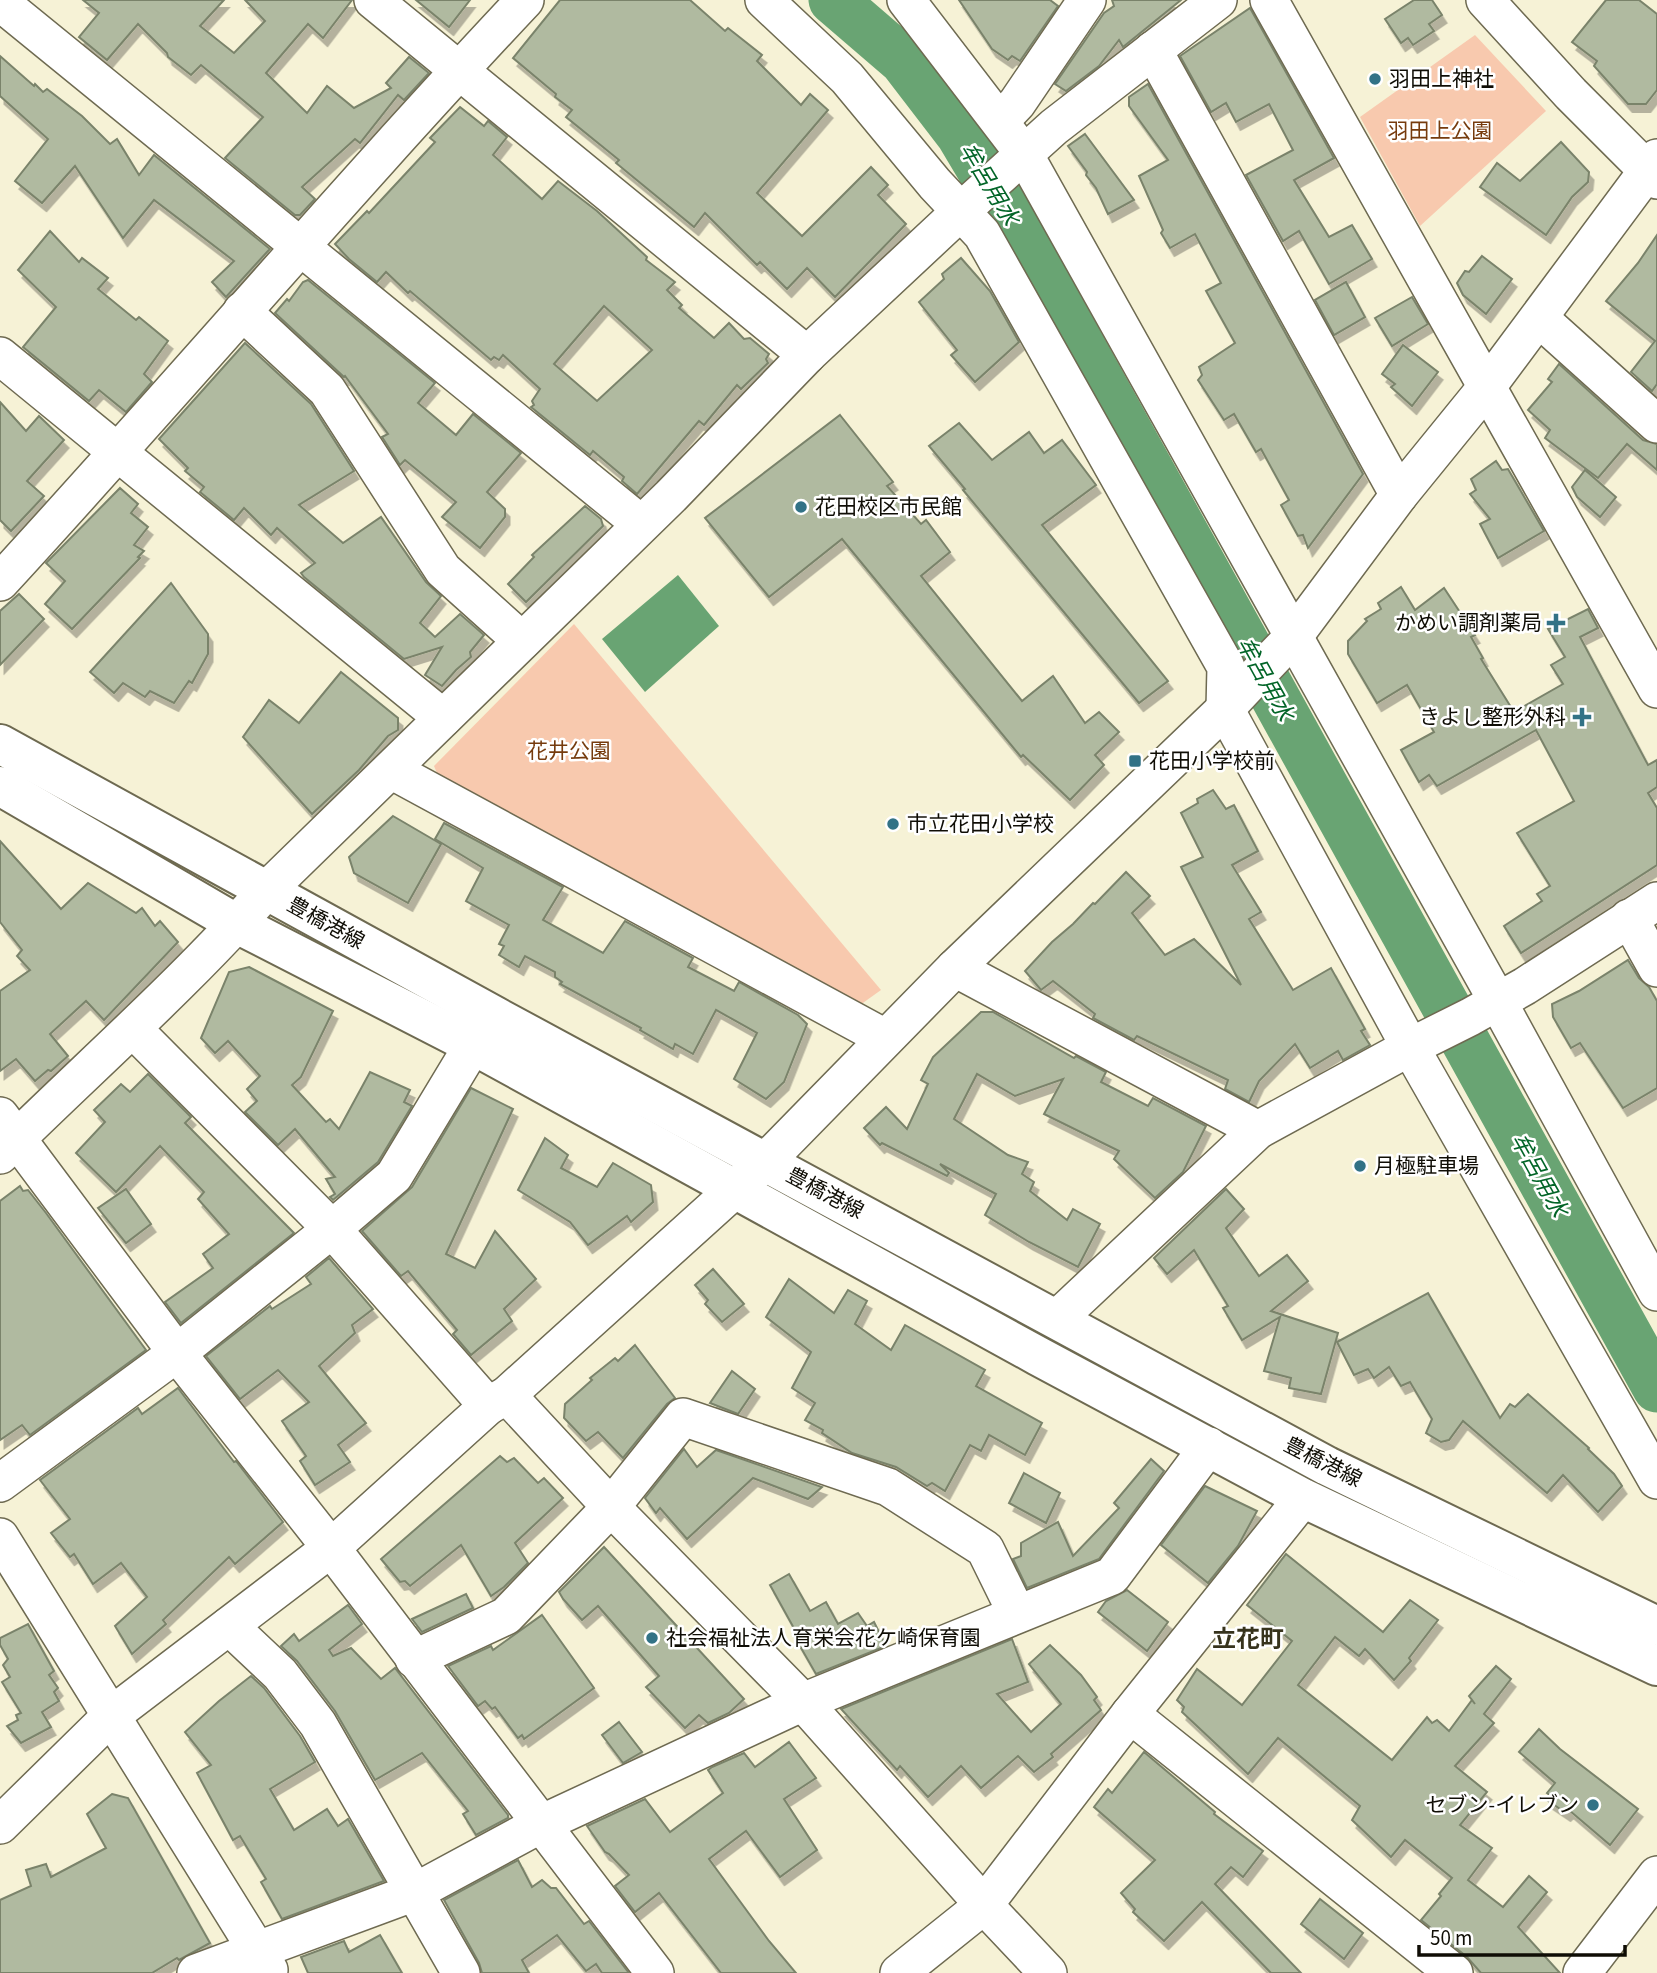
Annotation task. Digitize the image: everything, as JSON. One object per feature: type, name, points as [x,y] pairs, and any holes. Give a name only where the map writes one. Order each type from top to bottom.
[{"type":"main road","name":"豊橋港線","points":[[0,744],[1327,1466],[1657,1626]]},
{"type":"main road","name":"豊橋港線","points":[[0,786],[237,924],[473,1045],[1038,1356],[1303,1498],[1657,1666]]},
{"type":"street","points":[[373,0],[807,355]]},
{"type":"street","points":[[0,582],[119,453],[242,311],[458,71],[525,0]]},
{"type":"street","points":[[764,0],[847,78],[991,184],[1283,648],[1455,1024],[1657,1480]]},
{"type":"street","points":[[906,0],[1000,121]]},
{"type":"street","points":[[1087,0],[1017,103],[1000,121],[982,234],[1226,667],[1236,698],[1455,1024],[1644,1241],[1657,1292]]},
{"type":"street","points":[[655,1973],[331,1548],[6,1136],[133,1029],[266,891],[641,524],[807,355],[1054,127],[1218,0]]},
{"type":"street","points":[[1269,0],[1657,689]]},
{"type":"street","points":[[0,1825],[112,1715],[331,1548],[766,1161],[955,968],[1236,698],[1283,648],[1653,170],[1485,0]]},
{"type":"street","points":[[0,2],[641,524]]},
{"type":"street","points":[[1153,50],[1399,495]]},
{"type":"street","points":[[242,311],[327,390],[443,570],[522,641]]},
{"type":"street","points":[[1539,318],[1657,424]]},
{"type":"street","points":[[0,356],[443,718]]},
{"type":"street","points":[[391,770],[885,1038]]},
{"type":"street","points":[[1058,1318],[1258,1130],[1455,1024],[1643,910],[1657,968]]},
{"type":"street","points":[[955,968],[1258,1130]]},
{"type":"street","points":[[133,1029],[498,1400],[611,1507],[803,1702],[1048,1973]]},
{"type":"street","points":[[0,1483],[177,1353],[332,1230],[394,1176],[473,1045]]},
{"type":"street","points":[[414,1658],[506,1616],[611,1507],[683,1417],[888,1487],[985,1549],[1017,1614]]},
{"type":"street","points":[[196,1973],[264,1962],[415,1892],[541,1824],[803,1702],[1112,1576],[1209,1446]]},
{"type":"street","points":[[899,1973],[984,1905],[1130,1714],[1303,1498]]},
{"type":"street","points":[[0,1536],[264,1962]]},
{"type":"street","points":[[229,1626],[280,1674],[318,1724],[461,1973]]},
{"type":"street","points":[[1130,1714],[1454,1973]]},
{"type":"street","points":[[1582,1973],[1657,1875]]},
{"type":"green space","name":"羽田上公園","points":[[1475,35],[1546,111],[1420,226],[1360,117]]},
{"type":"green space","name":"花井公園","points":[[574,624],[881,990],[860,1005],[439,778],[434,766]]},
{"type":"shaded area","points":[[678,575],[719,626],[645,692],[602,639]]},
{"type":"building","points":[[83,0],[224,0],[200,26],[234,53],[265,21],[245,0],[352,0],[323,38],[308,24],[266,73],[307,113],[327,86],[354,108],[391,88],[386,83],[409,57],[429,73],[404,100],[398,95],[360,143],[355,139],[302,187],[315,199],[300,215],[295,215],[225,158],[263,117],[201,65],[191,75],[168,57],[138,24],[107,60],[79,37],[99,13]]},
{"type":"building","points":[[416,0],[470,0],[449,27]]},
{"type":"building","points":[[560,0],[690,0],[725,31],[728,28],[762,55],[757,61],[801,105],[810,94],[828,110],[757,193],[802,236],[871,167],[888,185],[878,195],[906,224],[835,297],[807,268],[787,289],[760,262],[757,265],[705,213],[694,227],[616,163],[619,160],[566,117],[572,110],[513,58]]},
{"type":"building","points":[[959,0],[1050,0],[1058,6],[1020,61],[1012,56],[1008,60],[992,49]]},
{"type":"building","points":[[1112,0],[1181,0],[1123,47],[1119,40],[1099,66],[1066,91],[1055,84],[1104,13],[1114,6]]},
{"type":"building","points":[[1414,0],[1432,0],[1442,15],[1429,24],[1434,31],[1413,45],[1408,38],[1401,43],[1385,19]]},
{"type":"building","points":[[1606,0],[1639,0],[1657,14],[1657,90],[1646,104],[1628,104],[1594,66],[1597,61],[1572,42]]},
{"type":"building","points":[[1250,8],[1334,158],[1294,180],[1329,237],[1352,225],[1372,259],[1329,284],[1299,231],[1283,241],[1246,175],[1293,150],[1269,104],[1236,122],[1226,103],[1211,112],[1180,56]]},
{"type":"building","points":[[0,56],[34,86],[35,84],[43,92],[47,89],[82,116],[110,144],[117,139],[139,175],[154,155],[270,249],[226,297],[212,282],[234,261],[154,200],[123,238],[75,166],[42,203],[15,181],[48,139],[0,96]]},
{"type":"building","points":[[1148,84],[1363,474],[1308,548],[1303,535],[1298,536],[1281,505],[1289,500],[1261,449],[1256,452],[1234,414],[1224,420],[1198,380],[1202,375],[1199,367],[1235,343],[1206,291],[1221,283],[1195,234],[1170,248],[1161,233],[1163,230],[1139,176],[1168,160],[1129,106],[1129,97]]},
{"type":"building","points":[[460,107],[484,126],[488,121],[507,137],[493,155],[542,199],[558,181],[597,211],[647,257],[646,260],[675,282],[667,290],[682,305],[679,308],[714,338],[729,323],[744,339],[750,338],[769,354],[766,359],[768,363],[741,389],[737,385],[704,425],[699,421],[637,494],[622,481],[624,477],[593,451],[590,455],[531,407],[540,389],[503,355],[499,360],[494,357],[491,360],[386,272],[377,282],[335,244],[367,211],[369,213],[435,142],[430,138]],"holes":[[[604,306],[652,350],[597,401],[554,364]]]},
{"type":"building","points":[[1085,134],[1134,200],[1108,214],[1096,188],[1086,175],[1087,172],[1068,146]]},
{"type":"building","points":[[1561,142],[1589,172],[1588,182],[1572,197],[1546,235],[1480,187],[1497,163],[1520,181]]},
{"type":"building","points":[[50,231],[79,262],[82,258],[108,278],[98,289],[136,320],[139,317],[168,341],[144,374],[152,382],[126,412],[99,390],[89,401],[23,347],[56,307],[18,270]]},
{"type":"building","points":[[1657,235],[1657,384],[1652,391],[1631,372],[1655,341],[1606,301]]},
{"type":"building","points":[[1482,256],[1512,279],[1486,314],[1463,295],[1457,283],[1465,271],[1469,272]]},
{"type":"building","points":[[961,258],[990,291],[1019,342],[975,382],[951,355],[957,350],[919,302],[944,279],[942,274]]},
{"type":"building","points":[[308,280],[435,383],[418,403],[456,435],[473,414],[521,453],[487,492],[505,509],[505,517],[480,548],[442,517],[456,502],[405,460],[400,465],[382,437],[388,434],[345,376],[275,313],[287,299],[289,301],[303,282]]},
{"type":"building","points":[[1346,282],[1365,317],[1334,335],[1315,300]]},
{"type":"building","points":[[1412,297],[1428,324],[1392,346],[1375,318]]},
{"type":"building","points":[[245,343],[311,404],[354,471],[299,505],[343,543],[381,517],[426,582],[441,596],[420,623],[435,637],[460,614],[484,635],[470,652],[471,657],[442,686],[425,675],[442,647],[404,659],[304,577],[301,573],[315,563],[277,528],[271,535],[244,508],[234,520],[200,492],[204,487],[185,471],[188,468],[159,439]]},
{"type":"building","points":[[1403,345],[1438,372],[1412,406],[1391,387],[1395,384],[1382,374]]},
{"type":"building","points":[[1559,364],[1643,440],[1657,444],[1657,470],[1627,444],[1598,478],[1545,438],[1550,430],[1528,410],[1552,382],[1548,379]]},
{"type":"building","points":[[0,402],[26,431],[39,416],[64,440],[27,481],[44,496],[11,531],[0,520]]},
{"type":"building","points":[[840,415],[893,482],[887,486],[921,524],[926,520],[950,552],[921,576],[1022,701],[1053,676],[1085,723],[1099,712],[1119,732],[1095,755],[1104,765],[1070,800],[1023,755],[1021,757],[842,539],[769,597],[705,518]]},
{"type":"building","points":[[959,423],[992,460],[1029,432],[1044,453],[1062,440],[1096,485],[1042,525],[1168,681],[1139,703],[929,446]]},
{"type":"building","points":[[1496,461],[1502,470],[1508,469],[1544,531],[1498,558],[1480,524],[1490,519],[1470,494],[1476,490],[1471,479]]},
{"type":"building","points":[[1585,470],[1616,497],[1600,517],[1577,497],[1572,487]]},
{"type":"building","points":[[120,488],[138,504],[131,513],[148,527],[134,545],[144,551],[72,629],[45,604],[65,581],[46,563]]},
{"type":"building","points":[[585,506],[601,519],[603,526],[526,602],[508,584],[534,557],[532,555]]},
{"type":"building","points":[[171,583],[208,634],[208,654],[192,683],[189,681],[174,703],[150,691],[145,697],[123,683],[114,693],[90,672]]},
{"type":"building","points":[[1401,587],[1415,610],[1444,588],[1475,635],[1471,637],[1483,658],[1481,659],[1514,712],[1563,684],[1551,665],[1565,657],[1548,629],[1588,609],[1598,628],[1580,637],[1648,765],[1657,760],[1657,787],[1648,793],[1657,808],[1657,865],[1521,953],[1504,926],[1542,901],[1537,894],[1550,886],[1517,833],[1574,801],[1536,730],[1437,786],[1429,775],[1419,782],[1401,750],[1434,732],[1407,685],[1377,703],[1348,654],[1348,641],[1367,621],[1365,619],[1381,609],[1378,603]]},
{"type":"building","points":[[19,594],[44,619],[0,665],[0,611]]},
{"type":"building","points":[[341,672],[398,718],[398,730],[388,736],[359,770],[312,814],[243,737],[269,700],[299,723]]},
{"type":"building","points":[[1213,790],[1226,809],[1234,805],[1258,851],[1232,865],[1261,912],[1249,919],[1293,990],[1331,968],[1365,1029],[1361,1031],[1370,1045],[1343,1060],[1338,1051],[1310,1068],[1295,1044],[1259,1081],[1249,1102],[1225,1089],[1228,1080],[1137,1036],[1134,1040],[1093,1018],[1095,1014],[1053,981],[1041,990],[1025,971],[1126,872],[1150,896],[1132,913],[1165,955],[1194,939],[1241,985],[1181,867],[1203,857],[1181,813]]},
{"type":"building","points":[[393,816],[441,844],[408,903],[354,873],[349,857]]},
{"type":"building","points":[[444,823],[563,887],[543,920],[603,953],[625,921],[693,958],[688,967],[734,991],[739,982],[798,1015],[807,1024],[784,1082],[766,1099],[734,1079],[757,1033],[716,1010],[693,1054],[675,1044],[673,1049],[640,1030],[641,1028],[560,984],[562,982],[555,977],[555,972],[525,956],[519,967],[499,955],[504,946],[499,944],[509,925],[466,901],[483,868],[435,839]]},
{"type":"building","points":[[0,841],[61,909],[88,883],[136,913],[142,908],[155,926],[160,921],[178,942],[104,1020],[86,1001],[50,1034],[68,1056],[35,1081],[16,1059],[0,1071],[0,991],[30,970],[17,956],[22,950],[0,922]]},
{"type":"building","points":[[1628,960],[1657,1001],[1657,1088],[1623,1108],[1580,1043],[1571,1048],[1553,1017],[1552,1004],[1579,991]]},
{"type":"building","points":[[249,967],[333,1011],[301,1077],[292,1085],[326,1122],[330,1119],[339,1129],[370,1072],[410,1090],[404,1102],[412,1106],[378,1162],[333,1200],[330,1197],[335,1194],[326,1179],[335,1177],[295,1129],[278,1145],[245,1112],[257,1101],[247,1089],[260,1076],[228,1041],[215,1053],[201,1038],[229,972]]},
{"type":"building","points":[[981,1012],[993,1012],[1074,1058],[1076,1056],[1106,1072],[1101,1082],[1148,1106],[1153,1098],[1206,1126],[1183,1172],[1155,1198],[1114,1159],[1119,1151],[1044,1114],[1063,1079],[1015,1096],[977,1074],[954,1119],[1008,1155],[1028,1162],[1022,1174],[1034,1182],[1030,1191],[1067,1220],[1073,1209],[1100,1224],[1078,1267],[985,1215],[996,1194],[940,1164],[949,1173],[947,1176],[882,1143],[880,1145],[864,1128],[886,1107],[907,1129],[928,1084],[921,1080],[933,1057]]},
{"type":"building","points":[[148,1074],[191,1117],[185,1123],[294,1233],[181,1323],[165,1302],[213,1268],[203,1254],[229,1234],[198,1199],[204,1192],[160,1146],[116,1192],[76,1153],[105,1122],[94,1110],[121,1084],[130,1092]]},
{"type":"building","points":[[471,1088],[513,1109],[446,1254],[475,1268],[495,1231],[536,1279],[504,1309],[512,1321],[471,1355],[453,1334],[457,1330],[408,1271],[401,1276],[362,1231],[412,1187]]},
{"type":"building","points":[[545,1138],[568,1155],[561,1168],[597,1187],[613,1163],[651,1185],[653,1202],[631,1222],[627,1216],[588,1245],[570,1222],[518,1190]]},
{"type":"building","points":[[20,1186],[23,1191],[28,1190],[46,1213],[146,1350],[30,1435],[22,1425],[0,1440],[0,1201]]},
{"type":"building","points":[[126,1189],[151,1224],[126,1243],[98,1208]]},
{"type":"building","points":[[1226,1189],[1244,1209],[1226,1228],[1259,1276],[1287,1255],[1308,1281],[1271,1311],[1338,1333],[1321,1394],[1289,1388],[1291,1378],[1264,1371],[1280,1317],[1242,1340],[1223,1308],[1228,1306],[1194,1250],[1167,1274],[1154,1258]]},
{"type":"building","points":[[329,1258],[373,1309],[352,1325],[355,1333],[319,1366],[366,1423],[338,1445],[350,1462],[315,1485],[300,1461],[306,1456],[282,1421],[309,1402],[278,1370],[240,1399],[206,1356],[270,1306],[272,1309],[311,1284],[306,1277]]},
{"type":"building","points":[[713,1269],[744,1304],[722,1322],[705,1304],[708,1300],[695,1285]]},
{"type":"building","points":[[789,1279],[834,1313],[848,1290],[867,1301],[855,1324],[891,1350],[905,1325],[985,1370],[976,1386],[1042,1423],[1025,1455],[989,1435],[981,1451],[970,1445],[945,1491],[932,1483],[927,1486],[896,1467],[852,1453],[822,1433],[823,1430],[805,1420],[815,1403],[792,1388],[811,1352],[766,1317]]},
{"type":"building","points":[[1428,1293],[1500,1418],[1510,1404],[1515,1407],[1528,1394],[1614,1474],[1622,1486],[1598,1512],[1563,1475],[1547,1493],[1463,1421],[1449,1440],[1441,1442],[1426,1433],[1432,1419],[1410,1382],[1401,1386],[1389,1367],[1374,1378],[1368,1369],[1354,1375],[1337,1342]]},
{"type":"building","points":[[635,1345],[675,1398],[667,1404],[623,1458],[598,1432],[586,1441],[564,1418],[565,1404],[592,1380],[590,1378],[615,1358],[618,1361]]},
{"type":"building","points":[[732,1371],[755,1389],[738,1414],[710,1403]]},
{"type":"building","points":[[178,1388],[283,1522],[235,1564],[229,1557],[163,1620],[166,1624],[132,1654],[115,1626],[147,1597],[121,1563],[93,1584],[74,1554],[70,1557],[51,1533],[70,1519],[40,1480],[138,1408],[142,1414]]},
{"type":"building","points":[[684,1449],[697,1467],[716,1450],[822,1487],[808,1499],[753,1478],[687,1539],[660,1508],[656,1513],[645,1498]]},
{"type":"building","points":[[500,1456],[507,1462],[514,1458],[538,1483],[544,1478],[563,1498],[515,1543],[528,1563],[491,1596],[461,1545],[410,1586],[405,1581],[400,1582],[381,1559]]},
{"type":"building","points":[[1151,1459],[1164,1471],[1099,1559],[1027,1588],[1013,1559],[1021,1556],[1021,1543],[1058,1522],[1073,1556],[1119,1508],[1114,1503]]},
{"type":"building","points":[[1024,1473],[1060,1493],[1046,1523],[1009,1503]]},
{"type":"building","points":[[1205,1486],[1257,1511],[1238,1546],[1208,1583],[1161,1545]]},
{"type":"building","points":[[604,1547],[744,1699],[729,1713],[708,1723],[699,1715],[685,1728],[646,1687],[659,1676],[598,1606],[582,1620],[563,1599],[559,1592]]},
{"type":"building","points":[[1286,1554],[1383,1632],[1410,1600],[1438,1620],[1409,1658],[1411,1661],[1394,1680],[1365,1649],[1359,1656],[1335,1637],[1298,1685],[1392,1760],[1427,1717],[1432,1723],[1437,1720],[1449,1731],[1472,1700],[1469,1696],[1496,1666],[1511,1679],[1484,1714],[1494,1723],[1455,1766],[1487,1792],[1460,1825],[1492,1848],[1468,1880],[1503,1907],[1529,1876],[1547,1892],[1518,1927],[1560,1973],[1481,1973],[1467,1957],[1421,1920],[1452,1878],[1405,1840],[1391,1857],[1352,1820],[1360,1806],[1278,1738],[1248,1774],[1182,1712],[1184,1707],[1177,1700],[1197,1669],[1242,1705],[1292,1641],[1247,1605]]},
{"type":"building","points":[[789,1574],[810,1611],[826,1602],[838,1624],[858,1613],[867,1626],[874,1622],[886,1646],[816,1674],[770,1585]]},
{"type":"building","points":[[1127,1590],[1168,1622],[1147,1651],[1098,1612],[1106,1601]]},
{"type":"building","points":[[466,1594],[473,1608],[422,1632],[412,1619]]},
{"type":"building","points":[[348,1605],[362,1624],[329,1650],[333,1656],[351,1648],[381,1679],[395,1668],[508,1818],[476,1835],[463,1814],[468,1811],[422,1753],[375,1780],[335,1711],[297,1661],[281,1646],[294,1634],[299,1641]]},
{"type":"building","points":[[542,1615],[594,1688],[524,1739],[522,1735],[518,1738],[495,1707],[492,1709],[485,1701],[478,1706],[448,1666],[491,1646],[493,1650]]},
{"type":"building","points":[[28,1624],[54,1671],[49,1675],[58,1688],[54,1692],[59,1701],[42,1712],[51,1727],[21,1743],[7,1726],[18,1720],[16,1715],[21,1713],[2,1682],[10,1677],[3,1665],[8,1659],[0,1645],[0,1638]]},
{"type":"building","points":[[1012,1639],[1028,1682],[997,1694],[1031,1732],[1061,1704],[1029,1664],[1050,1645],[1081,1675],[1097,1697],[1094,1700],[1101,1710],[1034,1772],[1018,1756],[981,1788],[961,1766],[928,1797],[900,1766],[897,1770],[841,1709]]},
{"type":"building","points":[[251,1676],[264,1688],[300,1736],[315,1762],[270,1789],[294,1830],[327,1809],[338,1826],[348,1819],[384,1881],[282,1919],[261,1882],[266,1879],[240,1836],[233,1840],[197,1773],[211,1765],[185,1732]]},
{"type":"building","points":[[619,1722],[642,1752],[623,1763],[602,1735]]},
{"type":"building","name":"セブン-イレブン","points":[[1539,1729],[1560,1749],[1638,1809],[1610,1845],[1569,1810],[1566,1813],[1547,1800],[1551,1796],[1547,1793],[1555,1783],[1519,1752]]},
{"type":"building","points":[[789,1742],[816,1778],[784,1799],[817,1850],[780,1877],[746,1831],[709,1859],[796,1973],[721,1973],[659,1893],[635,1912],[615,1886],[629,1875],[605,1852],[587,1826],[645,1799],[670,1832],[723,1793],[708,1770],[744,1753],[755,1767]]},
{"type":"building","points":[[1144,1752],[1215,1812],[1214,1814],[1263,1851],[1243,1877],[1231,1867],[1215,1884],[1301,1973],[1271,1973],[1202,1902],[1164,1941],[1133,1912],[1135,1909],[1121,1893],[1155,1860],[1094,1807],[1108,1789],[1112,1793]]},
{"type":"building","points":[[112,1794],[128,1798],[210,1943],[152,1973],[0,1973],[0,1900],[31,1886],[26,1870],[46,1864],[51,1877],[106,1848],[87,1814]]},
{"type":"building","points":[[518,1860],[532,1887],[542,1880],[551,1888],[556,1888],[584,1924],[589,1921],[629,1973],[602,1973],[596,1964],[586,1971],[557,1935],[522,1960],[529,1973],[482,1973],[444,1900]]},
{"type":"building","points":[[1320,1899],[1363,1933],[1344,1959],[1301,1924]]},
{"type":"building","points":[[380,1935],[402,1973],[308,1973],[301,1957],[344,1941],[349,1952]]},
{"type":"waterway","name":"牟呂用水","points":[[833,0],[904,61],[960,134],[1010,218],[1657,1388]]},
{"type":"place","name":"羽田上神社","points":[[1375,79]]},
{"type":"place","name":"花田校区市民館","points":[[801,507]]},
{"type":"place","name":"かめい調剤薬局","points":[[1556,623]]},
{"type":"place","name":"きよし整形外科","points":[[1582,717]]},
{"type":"place","name":"花田小学校前","points":[[1135,761]]},
{"type":"place","name":"市立花田小学校","points":[[893,824]]},
{"type":"place","name":"月極駐車場","points":[[1360,1166]]},
{"type":"place","name":"社会福祉法人育栄会花ケ崎保育園","points":[[652,1638]]},
{"type":"place","name":"セブン-イレブン","points":[[1593,1805]]},
{"type":"district","name":"立花町","points":[[1248,1639]]}]
